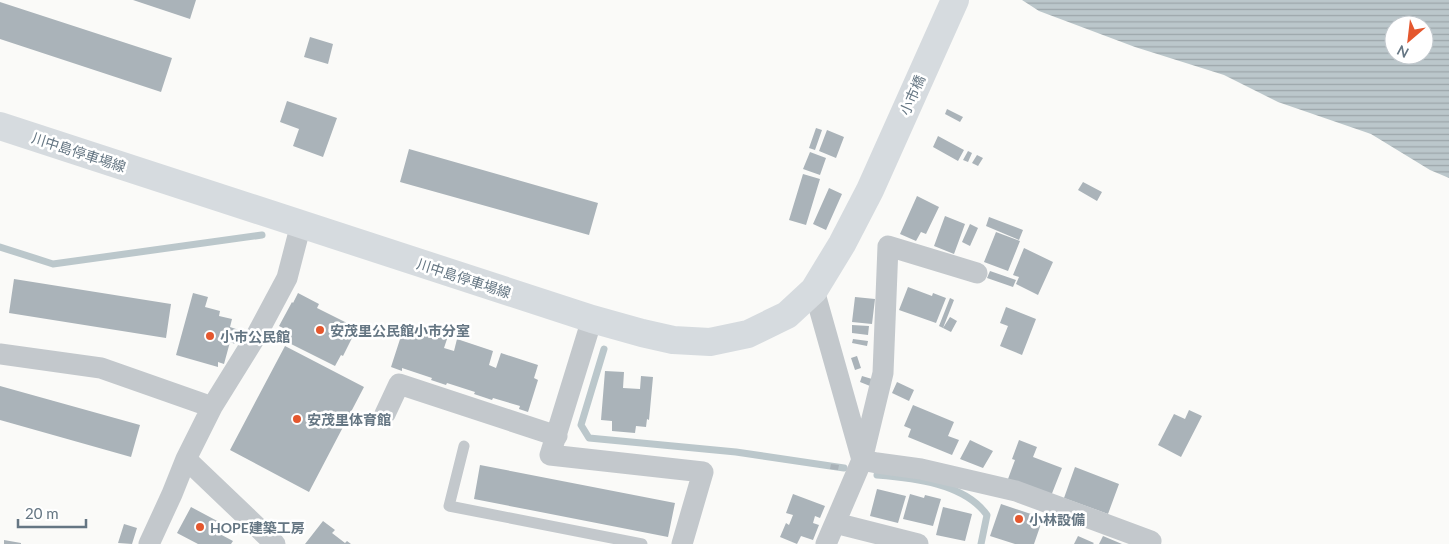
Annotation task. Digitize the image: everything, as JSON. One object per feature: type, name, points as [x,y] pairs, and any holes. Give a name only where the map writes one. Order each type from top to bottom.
[{"type":"main road","name":"小市橋","points":[[870,190],[955,0]]},
{"type":"main road","name":"川中島停車場線","points":[[0,126],[592,320],[642,334],[673,340],[710,342],[748,334],[787,315],[814,290],[842,244],[870,190]]},
{"type":"street","points":[[149,544],[186,460],[212,408],[256,336],[286,278],[301,224]]},
{"type":"street","points":[[826,544],[862,460],[882,374],[888,246],[977,273]]},
{"type":"street","points":[[814,290],[862,460]]},
{"type":"street","points":[[592,320],[550,455],[703,472],[682,544]]},
{"type":"street","points":[[0,354],[101,368],[212,408]]},
{"type":"street","points":[[385,414],[399,384],[557,436]]},
{"type":"street","points":[[186,460],[275,544]]},
{"type":"street","points":[[862,460],[921,469],[1016,491],[1151,542]]},
{"type":"street","points":[[834,523],[918,544]]},
{"type":"lane","points":[[464,446],[449,506],[642,544]]},
{"type":"shaded area","points":[[1022,0],[1449,0],[1449,178],[1430,170],[1371,134],[1278,102],[1224,75],[1135,47],[1039,11]]},
{"type":"building","points":[[133,0],[196,0],[190,19]]},
{"type":"building","points":[[0,2],[172,58],[161,92],[0,39]]},
{"type":"building","points":[[310,37],[333,44],[328,64],[304,57]]},
{"type":"building","points":[[287,101],[337,118],[323,157],[293,146],[299,129],[280,122]]},
{"type":"building","points":[[947,109],[963,117],[960,122],[945,114]]},
{"type":"building","points":[[816,128],[822,130],[815,150],[809,148]]},
{"type":"building","points":[[827,130],[844,137],[836,158],[819,151]]},
{"type":"building","points":[[938,136],[964,150],[958,161],[933,147]]},
{"type":"building","points":[[409,149],[598,203],[589,235],[400,182]]},
{"type":"building","points":[[968,151],[972,153],[968,162],[963,160]]},
{"type":"building","points":[[810,152],[826,158],[820,175],[803,169]]},
{"type":"building","points":[[977,155],[983,158],[978,166],[972,163]]},
{"type":"building","points":[[803,174],[820,179],[806,225],[789,220]]},
{"type":"building","points":[[1083,182],[1102,192],[1097,201],[1078,190]]},
{"type":"building","points":[[829,188],[842,194],[826,230],[813,224]]},
{"type":"building","points":[[917,196],[939,207],[926,234],[921,232],[916,241],[900,234]]},
{"type":"building","points":[[945,216],[965,224],[954,254],[934,246]]},
{"type":"building","points":[[989,217],[1023,230],[1019,240],[986,226]]},
{"type":"building","points":[[970,224],[978,228],[970,246],[962,242]]},
{"type":"building","points":[[996,232],[1020,241],[1008,271],[984,262]]},
{"type":"building","points":[[1024,248],[1053,262],[1038,295],[1016,284],[1019,277],[1013,275]]},
{"type":"building","points":[[990,271],[1016,280],[1013,287],[987,278]]},
{"type":"building","points":[[14,279],[171,304],[166,338],[9,313]]},
{"type":"building","points":[[908,287],[932,296],[933,293],[946,298],[936,323],[899,310]]},
{"type":"building","name":"小市公民館","points":[[193,293],[208,297],[205,307],[220,311],[219,316],[232,319],[230,327],[239,330],[235,344],[230,342],[224,364],[218,362],[218,367],[176,355]]},
{"type":"building","name":"安茂里公民館小市分室","points":[[298,293],[319,304],[317,308],[357,328],[343,356],[341,355],[335,366],[281,339],[280,341],[271,337],[273,332],[281,336],[285,329],[279,326]]},
{"type":"building","points":[[855,297],[875,299],[872,324],[852,322]]},
{"type":"building","points":[[950,298],[954,300],[943,328],[939,326]]},
{"type":"building","points":[[1006,307],[1036,319],[1022,355],[1000,346],[1008,326],[1000,323]]},
{"type":"building","points":[[950,317],[957,321],[951,332],[943,328]]},
{"type":"building","points":[[411,324],[448,336],[444,348],[454,351],[457,339],[493,351],[489,365],[496,368],[501,353],[538,365],[534,378],[538,380],[528,412],[519,409],[520,406],[493,398],[492,400],[474,394],[475,392],[447,383],[446,385],[402,368],[402,371],[391,367],[402,333],[407,335]]},
{"type":"building","points":[[852,325],[869,326],[868,335],[852,333]]},
{"type":"building","points":[[853,339],[868,341],[867,346],[852,343]]},
{"type":"building","name":"安茂里体育館","points":[[285,346],[364,387],[309,492],[230,450]]},
{"type":"building","points":[[857,356],[861,368],[855,370],[851,358]]},
{"type":"building","points":[[605,371],[624,372],[623,388],[640,389],[641,376],[653,377],[649,420],[647,419],[646,427],[636,426],[635,433],[612,431],[612,421],[601,420]]},
{"type":"building","points":[[862,376],[872,379],[870,386],[860,382]]},
{"type":"building","points":[[897,382],[914,390],[909,401],[892,393]]},
{"type":"building","points":[[0,386],[140,425],[131,457],[0,420]]},
{"type":"building","points":[[913,405],[954,422],[948,436],[959,440],[952,455],[908,437],[911,429],[904,426]]},
{"type":"building","points":[[1189,410],[1202,416],[1181,457],[1158,445],[1174,414],[1185,419]]},
{"type":"building","points":[[970,440],[993,451],[983,468],[960,459]]},
{"type":"building","points":[[1019,440],[1037,447],[1033,457],[1062,468],[1051,496],[1008,479],[1015,460],[1012,459]]},
{"type":"building","points":[[831,464],[839,465],[838,470],[830,469]]},
{"type":"building","points":[[480,465],[675,503],[668,537],[474,499]]},
{"type":"building","points":[[1075,467],[1119,484],[1108,514],[1064,498]]},
{"type":"building","points":[[877,489],[906,496],[898,523],[870,516]]},
{"type":"building","points":[[793,494],[825,506],[820,518],[815,516],[813,523],[819,525],[813,540],[801,536],[797,544],[780,537],[786,523],[789,525],[793,515],[786,513]]},
{"type":"building","points":[[910,494],[924,498],[925,495],[941,499],[933,526],[903,519]]},
{"type":"building","points":[[1001,504],[1043,518],[1034,544],[1015,544],[990,536]]},
{"type":"building","name":"HOPE建築工房","points":[[191,507],[221,523],[216,532],[233,541],[231,544],[198,544],[177,533]]},
{"type":"building","points":[[943,507],[972,514],[965,541],[936,535]]},
{"type":"building","points":[[323,521],[335,530],[332,533],[345,543],[347,541],[351,544],[305,544]]},
{"type":"building","points":[[124,524],[137,528],[132,544],[118,543]]},
{"type":"building","points":[[1078,536],[1094,543],[1074,544]]},
{"type":"building","points":[[1103,536],[1122,544],[1099,544]]},
{"type":"building","points":[[4,540],[21,543],[21,544],[4,544]]},
{"type":"waterway","points":[[0,247],[53,264],[262,235]]},
{"type":"waterway","points":[[604,349],[581,425],[589,438],[736,452],[844,468]]},
{"type":"waterway","points":[[877,475],[937,484],[965,496],[977,504],[987,515],[981,544]]},
{"type":"place","name":"安茂里公民館小市分室","points":[[320,330]]},
{"type":"place","name":"小市公民館","points":[[210,336]]},
{"type":"place","name":"安茂里体育館","points":[[297,419]]},
{"type":"place","name":"小林設備","points":[[1019,519]]},
{"type":"place","name":"HOPE建築工房","points":[[200,527]]}]
